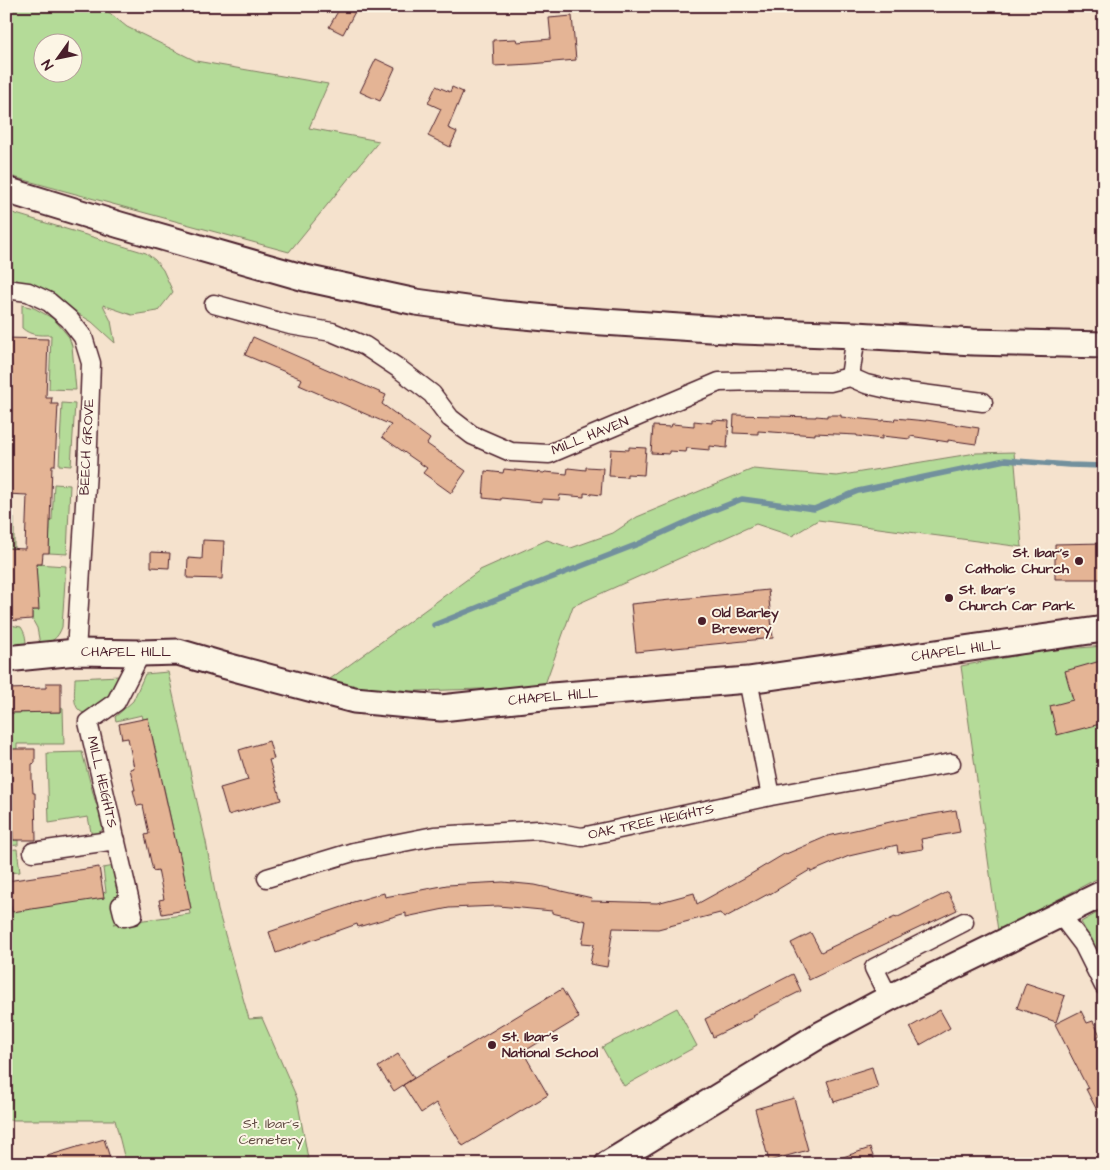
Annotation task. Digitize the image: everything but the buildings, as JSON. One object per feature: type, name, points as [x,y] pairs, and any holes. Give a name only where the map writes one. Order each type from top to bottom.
[{"type":"street","points":[[6,190],[305,278],[416,302],[557,319],[741,332],[856,335],[973,342],[1104,345]]},
{"type":"street","name":"BEECH GROVE","points":[[6,289],[28,292],[49,302],[69,319],[83,337],[91,363],[87,471],[76,652]]},
{"type":"street","name":"MILL HAVEN","points":[[214,304],[290,326],[332,332],[365,346],[432,394],[450,418],[472,435],[511,452],[549,454],[719,382],[761,380],[830,382],[850,377]]},
{"type":"street","points":[[856,335],[850,377],[866,384],[892,390],[983,402]]},
{"type":"street","name":"CHAPEL HILL","points":[[6,659],[76,652],[178,652],[354,700],[441,708],[560,695],[748,680],[1104,629]]},
{"type":"street","name":"MILL HEIGHTS","points":[[130,903],[88,722],[116,702],[141,653]]},
{"type":"street","points":[[748,680],[771,796]]},
{"type":"street","name":"OAK TREE HEIGHTS","points":[[267,878],[354,852],[434,836],[539,830],[582,837],[771,796],[951,763]]},
{"type":"street","name":"MILL HEIGHTS","points":[[33,852],[116,840]]},
{"type":"street","points":[[608,1164],[818,1036],[889,998],[1104,892]]},
{"type":"street","points":[[1060,914],[1082,944],[1104,986]]},
{"type":"street","points":[[889,998],[874,968],[964,922]]},
{"type":"green space","points":[[6,6],[101,6],[127,27],[196,61],[328,84],[309,128],[379,141],[289,252],[6,175]]},
{"type":"green space","points":[[6,211],[146,253],[163,270],[173,292],[158,311],[132,315],[103,305],[111,321],[115,343],[92,322],[33,286],[6,282]]},
{"type":"green space","points":[[22,305],[34,308],[54,319],[69,337],[72,346],[76,390],[49,389],[51,335],[32,334],[22,328]]},
{"type":"green space","points":[[62,403],[75,404],[71,466],[59,465]]},
{"type":"green space","points":[[1014,452],[1022,547],[818,520],[792,536],[756,524],[573,606],[544,687],[354,693],[330,679],[480,570],[547,540],[571,548],[613,533],[637,517],[753,469],[837,476],[976,453]]},
{"type":"green space","points":[[54,484],[70,485],[67,554],[49,553]]},
{"type":"green space","points":[[6,517],[14,518],[14,548],[6,548]]},
{"type":"green space","points":[[36,564],[66,566],[62,627],[54,639],[40,644],[37,628],[32,619],[32,610],[38,610]]},
{"type":"green space","points":[[6,626],[21,627],[26,645],[6,646]]},
{"type":"green space","points":[[1104,646],[1104,875],[998,931],[961,666],[1041,651]]},
{"type":"green space","name":"St. Ibar's Cemetery","points":[[168,672],[206,842],[218,910],[249,1019],[262,1018],[297,1098],[309,1164],[126,1164],[115,1120],[6,1120],[6,908],[104,898],[103,893],[106,892],[103,868],[115,866],[123,898],[114,905],[116,922],[113,924],[190,914],[189,909],[191,908],[179,852],[175,852],[173,844],[176,843],[163,784],[159,784],[161,775],[148,718],[143,719],[142,715],[116,721],[115,717],[133,701],[145,674]]},
{"type":"green space","points":[[120,676],[120,686],[109,698],[84,713],[77,708],[75,704],[75,678]]},
{"type":"green space","points":[[61,707],[63,708],[64,744],[17,744],[17,749],[11,750],[12,807],[17,808],[12,811],[13,840],[18,840],[18,845],[6,846],[6,713],[61,712]]},
{"type":"green space","points":[[82,752],[96,804],[101,804],[105,820],[102,830],[92,837],[88,817],[49,823],[47,753]]},
{"type":"green space","points":[[17,849],[20,872],[6,873],[6,850]]},
{"type":"green space","points":[[1104,909],[1104,965],[1081,922]]},
{"type":"green space","points":[[677,1008],[697,1046],[624,1086],[602,1047]]},
{"type":"waterway","points":[[434,625],[638,544],[742,499],[814,509],[858,491],[1005,460],[1104,466]]},
{"type":"place","name":"St. Ibar's Catholic Church","points":[[1079,561]]},
{"type":"place","name":"St. Ibar's Church Car Park","points":[[949,598]]},
{"type":"place","name":"Old Barley Brewery","points":[[702,621]]},
{"type":"place","name":"St. Ibar's National School","points":[[492,1045]]}]
